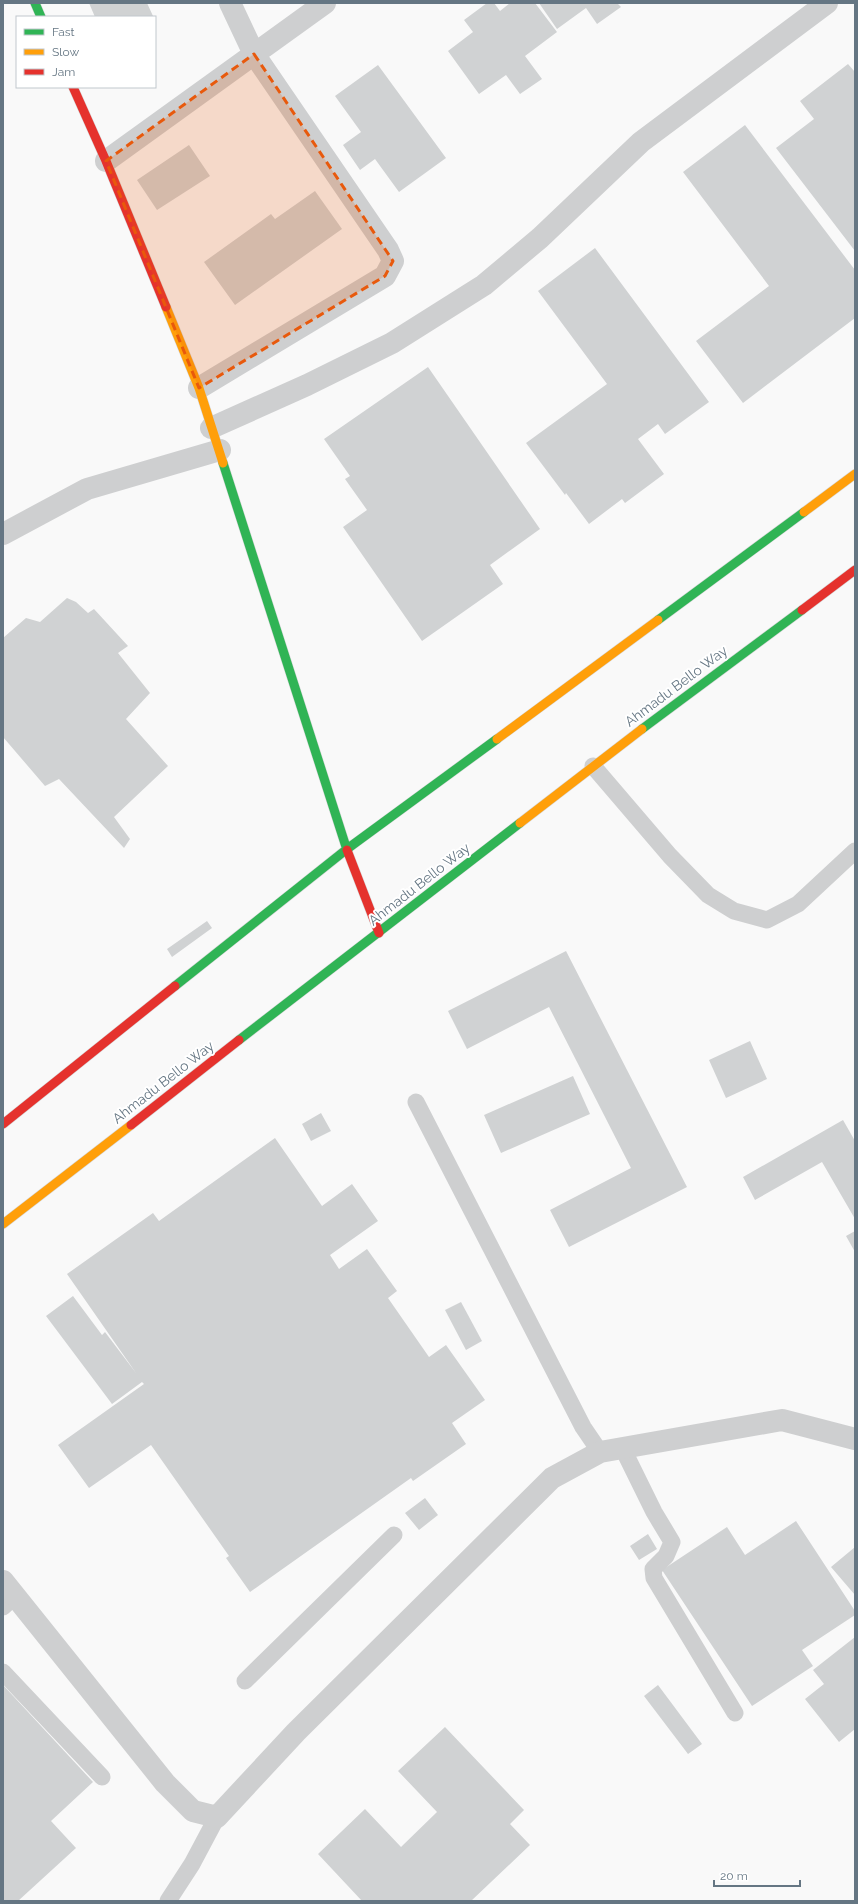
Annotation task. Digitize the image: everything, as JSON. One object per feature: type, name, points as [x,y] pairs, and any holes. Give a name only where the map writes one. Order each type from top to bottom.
[{"type":"main road","points":[[35,3],[41,16]]},
{"type":"main road","points":[[73,88],[106,161],[199,388],[347,849],[379,932]]},
{"type":"main road","points":[[3,1124],[347,849],[386,822],[855,474]]},
{"type":"main road","name":"Ahmadu Bello Way","points":[[3,1224],[593,766],[855,570]]},
{"type":"street","points":[[199,388],[384,276],[393,261],[388,250],[254,54],[230,3]]},
{"type":"street","points":[[106,161],[325,3]]},
{"type":"street","points":[[211,428],[392,343],[484,285],[540,238],[641,142],[827,3]]},
{"type":"street","points":[[3,534],[87,489],[220,450]]},
{"type":"street","points":[[7,1595],[165,1783],[193,1811],[217,1817],[296,1732],[552,1478],[600,1452],[782,1420],[855,1439]]},
{"type":"lane","points":[[593,766],[670,856],[708,895],[734,911],[767,920],[798,904],[855,850]]},
{"type":"lane","points":[[416,1102],[580,1420],[600,1452]]},
{"type":"lane","points":[[622,1447],[654,1512],[672,1542],[666,1556],[653,1569],[654,1578],[735,1713]]},
{"type":"lane","points":[[245,1681],[394,1535]]},
{"type":"lane","points":[[3,1672],[102,1778]]},
{"type":"lane","points":[[168,1901],[192,1864],[217,1817]]},
{"type":"highlighted area","points":[[254,54],[393,261],[385,276],[199,388],[106,161]]},
{"type":"building","points":[[89,3],[147,3],[153,16],[95,16]]},
{"type":"building","points":[[487,3],[494,3],[500,11],[510,3],[535,3],[557,32],[525,56],[542,79],[520,94],[506,75],[479,94],[448,51],[473,32],[464,20]]},
{"type":"building","points":[[539,3],[617,3],[621,7],[597,24],[586,8],[557,29]]},
{"type":"building","points":[[848,64],[855,72],[855,251],[776,148],[814,119],[800,101]]},
{"type":"building","points":[[378,65],[446,158],[399,192],[375,159],[360,170],[343,145],[361,132],[335,96]]},
{"type":"building","points":[[745,125],[855,270],[855,318],[743,403],[696,341],[769,286],[683,172]]},
{"type":"building","points":[[189,145],[210,176],[157,210],[137,180]]},
{"type":"building","points":[[315,191],[342,229],[235,305],[204,262],[271,214],[275,219]]},
{"type":"building","points":[[595,248],[709,402],[665,434],[658,424],[638,439],[664,474],[625,503],[622,499],[589,524],[526,443],[607,384],[538,291]]},
{"type":"building","points":[[428,367],[540,529],[490,565],[503,584],[422,641],[343,527],[367,510],[345,479],[350,476],[324,439]]},
{"type":"building","points":[[67,598],[76,602],[88,613],[94,609],[128,646],[118,653],[150,693],[126,719],[168,766],[114,817],[130,839],[124,848],[59,779],[45,786],[3,737],[3,638],[26,618],[40,622]]},
{"type":"building","points":[[207,921],[212,928],[172,957],[167,949]]},
{"type":"building","points":[[566,951],[687,1187],[569,1247],[550,1210],[631,1168],[549,1007],[467,1049],[448,1011]]},
{"type":"building","points":[[750,1041],[767,1079],[726,1098],[709,1060]]},
{"type":"building","points":[[573,1076],[590,1114],[501,1153],[484,1115]]},
{"type":"building","points":[[321,1113],[331,1131],[311,1141],[302,1124]]},
{"type":"building","points":[[843,1120],[855,1141],[855,1219],[822,1162],[755,1200],[743,1177]]},
{"type":"building","points":[[275,1138],[322,1206],[352,1184],[378,1221],[330,1255],[339,1269],[367,1249],[397,1291],[388,1298],[429,1357],[446,1345],[485,1400],[452,1423],[466,1444],[413,1481],[411,1478],[250,1592],[226,1558],[229,1556],[151,1445],[89,1488],[58,1445],[144,1384],[142,1382],[112,1404],[46,1316],[73,1296],[102,1335],[105,1332],[136,1373],[67,1274],[153,1213],[159,1221]]},
{"type":"building","points":[[855,1231],[855,1252],[846,1236]]},
{"type":"building","points":[[461,1302],[482,1341],[466,1350],[445,1310]]},
{"type":"building","points":[[425,1498],[438,1515],[419,1530],[405,1513]]},
{"type":"building","points":[[796,1521],[855,1611],[855,1615],[802,1650],[813,1666],[752,1706],[662,1570],[727,1527],[745,1555]]},
{"type":"building","points":[[648,1534],[657,1549],[639,1560],[630,1546]]},
{"type":"building","points":[[855,1547],[855,1595],[831,1567]]},
{"type":"building","points":[[855,1637],[855,1729],[839,1742],[805,1699],[824,1684],[813,1670]]},
{"type":"building","points":[[3,1685],[93,1782],[51,1821],[76,1848],[18,1901],[3,1901]]},
{"type":"building","points":[[658,1685],[702,1744],[688,1754],[644,1696]]},
{"type":"building","points":[[445,1727],[524,1810],[510,1824],[530,1845],[471,1901],[362,1901],[318,1854],[365,1809],[401,1847],[437,1812],[398,1771]]},
{"type":"traffic: fast","points":[[35,3],[41,16]]},
{"type":"traffic: fast","points":[[223,463],[347,850]]},
{"type":"traffic: fast","points":[[658,620],[804,512]]},
{"type":"traffic: fast","points":[[642,729],[802,610]]},
{"type":"traffic: fast","points":[[175,986],[347,849],[497,739]]},
{"type":"traffic: fast","points":[[239,1040],[520,823]]},
{"type":"traffic: slow","points":[[166,307],[199,388],[223,463]]},
{"type":"traffic: slow","points":[[804,512],[855,474]]},
{"type":"traffic: slow","points":[[497,739],[658,620]]},
{"type":"traffic: slow","points":[[520,823],[642,729]]},
{"type":"traffic: slow","points":[[3,1224],[131,1125]]},
{"type":"traffic: jam","points":[[73,88],[106,161],[166,307]]},
{"type":"traffic: jam","points":[[802,610],[855,570]]},
{"type":"traffic: jam","points":[[347,850],[379,933]]},
{"type":"traffic: jam","points":[[3,1124],[175,986]]},
{"type":"traffic: jam","points":[[131,1125],[239,1040]]}]
